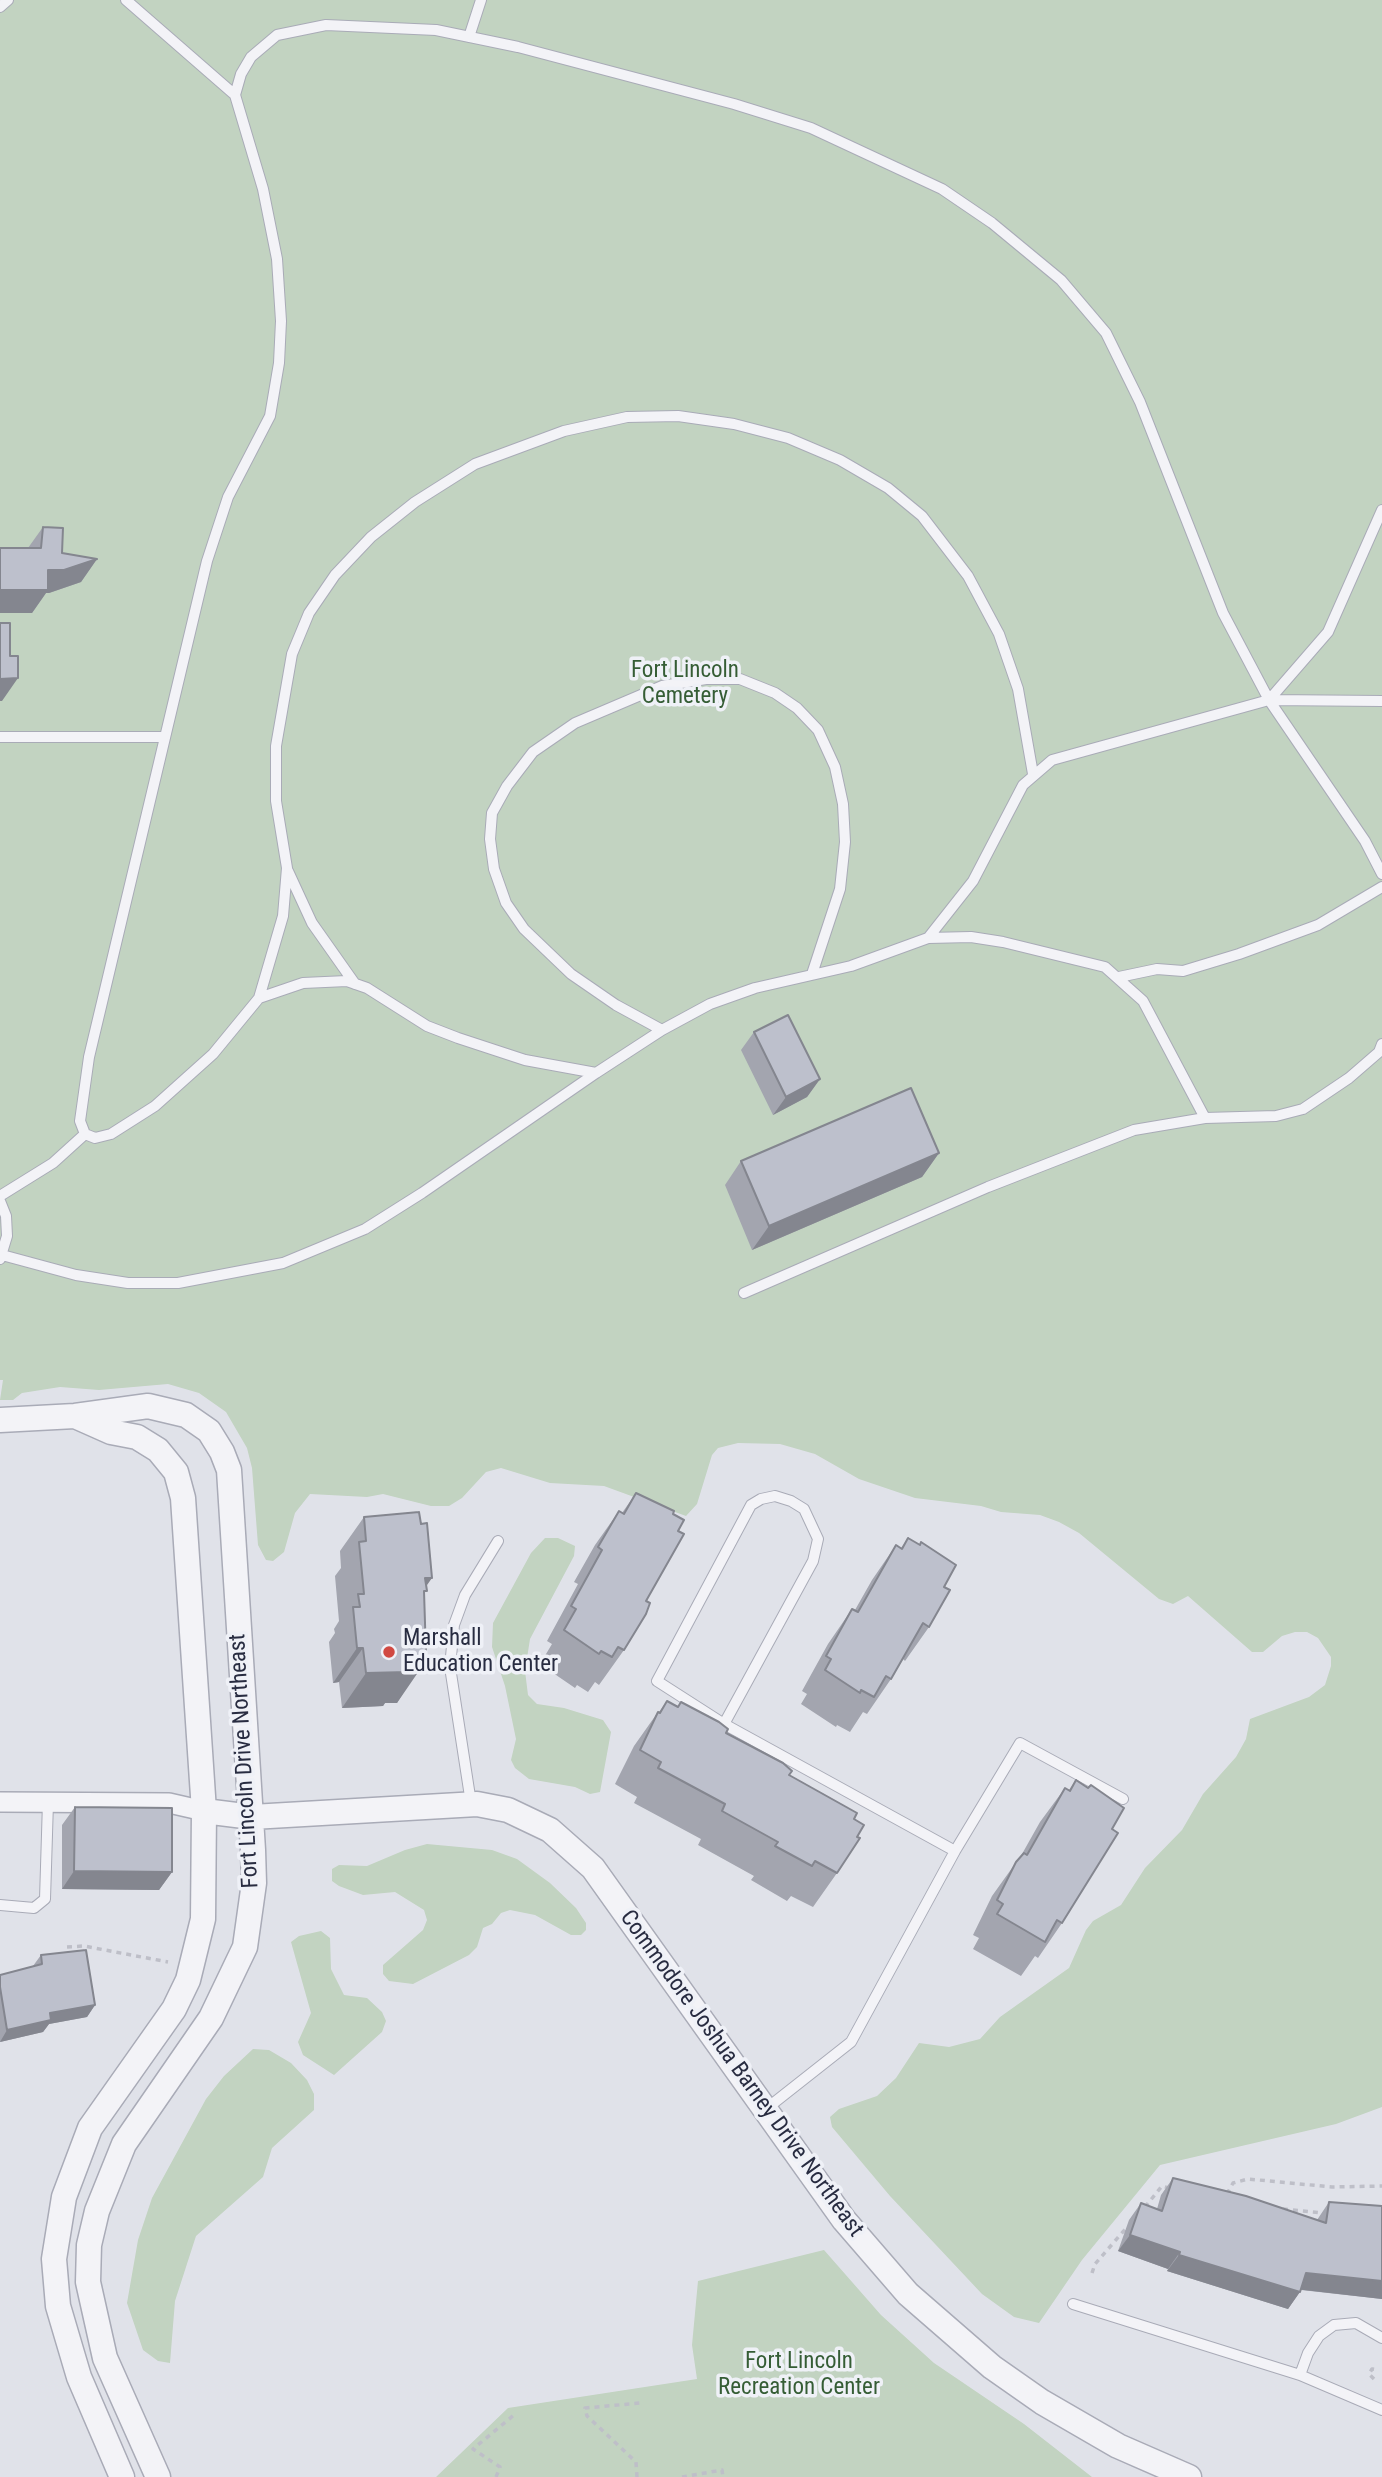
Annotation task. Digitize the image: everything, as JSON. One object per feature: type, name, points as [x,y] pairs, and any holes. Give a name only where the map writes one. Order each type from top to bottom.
[{"type":"street","name":"Fort Lincoln Drive Northeast","points":[[0,1420],[75,1416],[148,1406],[186,1415],[209,1431],[229,1470],[252,1817],[254,1883],[245,1947],[211,2018],[124,2144],[97,2211],[89,2245],[88,2282],[105,2358],[158,2477]]},
{"type":"street","name":"Fort Lincoln Drive Northeast","points":[[75,1416],[111,1432],[136,1437],[158,1450],[176,1472],[183,1498],[204,1811],[203,1919],[188,1980],[173,2009],[90,2128],[64,2197],[54,2259],[58,2306],[79,2377],[122,2477]]},
{"type":"street","points":[[0,1802],[169,1803],[204,1811]]},
{"type":"street","name":"Commodore Joshua Barney Drive Northeast","points":[[204,1811],[252,1817],[471,1804],[508,1810],[540,1824],[584,1858],[871,2253],[908,2294],[960,2341],[1008,2379],[1069,2419],[1140,2457],[1189,2477]]},
{"type":"lane","points":[[0,7],[8,0]]},
{"type":"lane","points":[[126,0],[235,95],[263,189],[277,259],[281,321],[279,363],[270,416],[228,497],[207,561],[163,737],[89,1057],[80,1121],[85,1134],[95,1138],[111,1134],[155,1106],[213,1054],[259,998],[283,916],[287,868],[276,801],[276,746],[282,699],[292,654],[309,613],[335,575],[379,530],[415,502],[475,464],[564,431],[627,417],[678,416],[734,424],[788,438],[864,474],[888,488],[922,516],[968,576],[999,634],[1018,689],[1032,774]]},
{"type":"lane","points":[[469,37],[481,0]]},
{"type":"lane","points":[[235,95],[241,74],[251,57],[277,36],[326,25],[436,30],[517,47],[734,104],[811,128],[942,189],[992,222],[1061,280],[1106,333],[1140,402],[1223,613],[1269,700],[1364,841],[1382,874]]},
{"type":"lane","points":[[1269,700],[1328,632],[1382,510]]},
{"type":"lane","points":[[662,1030],[616,1005],[571,974],[524,929],[506,903],[494,869],[490,839],[492,813],[507,786],[533,752],[575,723],[662,686],[706,679],[740,679],[775,693],[797,708],[818,730],[835,767],[843,804],[845,842],[840,889],[812,974]]},
{"type":"lane","points":[[928,938],[973,881],[1023,785],[1032,774],[1052,760],[1269,700],[1382,701]]},
{"type":"lane","points":[[0,737],[163,737]]},
{"type":"lane","points":[[287,868],[312,923],[355,984]]},
{"type":"lane","points":[[1119,977],[1138,971],[1183,971],[1227,958],[1318,925],[1382,887]]},
{"type":"lane","points":[[85,1134],[53,1163],[0,1198],[6,1216],[7,1236],[1,1257],[76,1275],[128,1283],[178,1283],[283,1262],[365,1229],[596,1073],[662,1030],[710,1004],[755,988],[851,966],[928,938],[971,937],[1092,961],[1119,977],[1143,1000],[1205,1118]]},
{"type":"lane","points":[[259,998],[303,983],[347,981],[427,1026],[458,1038],[525,1060],[596,1073]]},
{"type":"lane","points":[[744,1293],[976,1192],[1134,1130],[1205,1118],[1276,1116],[1303,1109],[1326,1096],[1381,1049]]},
{"type":"lane","points":[[724,1724],[813,1560],[818,1539],[812,1521],[804,1509],[775,1496],[761,1499],[751,1505],[657,1681],[724,1724],[955,1851]]},
{"type":"lane","points":[[471,1804],[450,1667],[454,1625],[465,1595],[498,1541]]},
{"type":"lane","points":[[766,2110],[851,2042],[955,1851],[1020,1743],[1123,1799]]},
{"type":"lane","points":[[0,1905],[34,1908],[45,1899],[48,1802]]},
{"type":"lane","points":[[1073,2304],[1300,2375],[1382,2410]]},
{"type":"lane","points":[[1300,2375],[1308,2353],[1319,2336],[1334,2325],[1356,2323],[1382,2338]]},
{"type":"path","points":[[67,1947],[84,1946],[173,1963]]},
{"type":"path","points":[[1223,2202],[1233,2183],[1248,2179],[1332,2187],[1382,2186]]},
{"type":"path","points":[[1137,2215],[1162,2186],[1174,2189]]},
{"type":"path","points":[[1276,2208],[1329,2214]]},
{"type":"path","points":[[1092,2273],[1095,2264],[1129,2225]]},
{"type":"path","points":[[1374,2379],[1369,2374],[1372,2369],[1378,2370]]},
{"type":"path","points":[[637,2477],[636,2462],[587,2416],[585,2409],[640,2403]]},
{"type":"path","points":[[496,2477],[500,2468],[473,2449],[514,2415]]},
{"type":"path","points":[[682,2477],[722,2470],[723,2477]]},
{"type":"green space","name":"Fort Lincoln Cemetery","points":[[0,0],[1382,0],[1382,2107],[1336,2124],[1160,2165],[1082,2260],[1039,2323],[1014,2317],[982,2294],[890,2196],[832,2127],[830,2117],[839,2109],[877,2096],[896,2078],[919,2043],[949,2047],[980,2039],[1000,2017],[1069,1968],[1086,1930],[1093,1921],[1121,1905],[1145,1868],[1182,1830],[1203,1794],[1236,1757],[1246,1739],[1250,1719],[1309,1697],[1325,1685],[1331,1657],[1318,1638],[1307,1632],[1295,1632],[1282,1636],[1263,1652],[1252,1652],[1188,1596],[1173,1604],[1159,1599],[1079,1533],[1059,1522],[1040,1515],[1001,1512],[981,1506],[915,1498],[859,1479],[815,1454],[780,1444],[738,1443],[718,1448],[712,1455],[697,1504],[686,1516],[604,1486],[550,1483],[501,1468],[486,1472],[462,1498],[449,1506],[431,1506],[383,1494],[367,1497],[310,1494],[295,1513],[284,1552],[273,1561],[266,1560],[258,1545],[252,1468],[247,1448],[226,1412],[199,1393],[168,1384],[99,1390],[60,1387],[22,1393],[13,1400],[0,1400],[3,1380],[0,1380]]},
{"type":"green space","points":[[545,1538],[558,1538],[575,1546],[574,1556],[530,1639],[525,1671],[528,1695],[537,1704],[564,1708],[603,1720],[611,1732],[600,1792],[590,1794],[575,1787],[529,1779],[515,1768],[511,1760],[516,1739],[505,1686],[492,1647],[493,1623],[531,1553]]},
{"type":"green space","points":[[427,1844],[492,1850],[517,1859],[550,1883],[576,1908],[586,1923],[586,1930],[581,1935],[571,1935],[535,1915],[510,1910],[501,1913],[492,1924],[483,1928],[477,1947],[469,1955],[413,1984],[389,1981],[383,1974],[383,1965],[423,1930],[427,1920],[424,1910],[395,1892],[363,1895],[339,1886],[332,1881],[332,1869],[339,1865],[367,1866]]},
{"type":"green space","points":[[321,1931],[330,1938],[331,1969],[344,1995],[367,1998],[382,2012],[386,2021],[382,2032],[334,2075],[303,2055],[298,2042],[311,2013],[291,1942],[299,1936]]},
{"type":"green space","points":[[253,2049],[269,2050],[291,2063],[307,2080],[314,2094],[314,2110],[272,2148],[263,2177],[196,2236],[175,2301],[170,2363],[158,2361],[143,2350],[127,2303],[138,2240],[152,2198],[206,2099],[224,2076]]},
{"type":"green space","name":"Fort Lincoln Recreation Center","points":[[824,2250],[881,2315],[934,2363],[1024,2424],[1092,2477],[436,2477],[508,2408],[697,2379],[692,2345],[698,2281]]},
{"type":"building","points":[[43,527],[63,528],[62,553],[97,559],[64,570],[48,570],[48,590],[0,590],[0,548],[41,548]]},
{"type":"building","points":[[0,623],[10,623],[10,656],[18,656],[18,678],[0,679]]},
{"type":"building","points":[[788,1015],[820,1079],[786,1097],[754,1032]]},
{"type":"building","points":[[911,1088],[939,1153],[769,1226],[741,1161]]},
{"type":"building","points":[[636,1493],[674,1511],[673,1514],[684,1520],[678,1531],[684,1534],[646,1601],[650,1603],[646,1614],[624,1650],[618,1647],[612,1657],[601,1651],[599,1654],[564,1630],[576,1609],[571,1606],[602,1550],[598,1547],[619,1511],[624,1514]]},
{"type":"building","points":[[419,1512],[421,1524],[427,1523],[432,1578],[425,1578],[426,1655],[420,1656],[421,1668],[407,1669],[408,1672],[366,1673],[363,1648],[357,1648],[353,1607],[360,1607],[358,1594],[364,1594],[359,1542],[366,1541],[364,1517]]},
{"type":"building","points":[[908,1538],[920,1545],[921,1542],[956,1565],[944,1587],[950,1590],[929,1627],[923,1623],[891,1679],[886,1676],[874,1697],[861,1690],[860,1693],[825,1670],[831,1659],[826,1656],[852,1609],[858,1612],[896,1545],[902,1549]]},
{"type":"building","points":[[667,1701],[678,1707],[681,1702],[719,1722],[728,1729],[726,1733],[783,1763],[792,1771],[789,1775],[857,1813],[854,1819],[864,1825],[857,1837],[860,1838],[837,1873],[815,1861],[812,1866],[775,1846],[778,1842],[722,1811],[725,1804],[658,1768],[661,1762],[640,1750],[658,1712],[660,1713]]},
{"type":"building","points":[[1076,1780],[1088,1788],[1091,1785],[1124,1808],[1112,1829],[1118,1833],[1062,1923],[1057,1920],[1045,1942],[997,1914],[1003,1904],[997,1900],[1016,1862],[1024,1853],[1027,1855],[1065,1788],[1070,1791]]},
{"type":"building","points":[[75,1807],[172,1808],[172,1872],[74,1871]]},
{"type":"building","points":[[86,1950],[95,2005],[50,2013],[51,2020],[7,2030],[0,1975],[42,1964],[41,1955]]},
{"type":"building","points":[[1173,2178],[1246,2196],[1326,2223],[1329,2202],[1382,2206],[1382,2281],[1306,2273],[1300,2292],[1179,2255],[1180,2252],[1130,2235],[1141,2203],[1162,2211]]},
{"type":"place","name":"Marshall Education Center","points":[[389,1652]]}]
